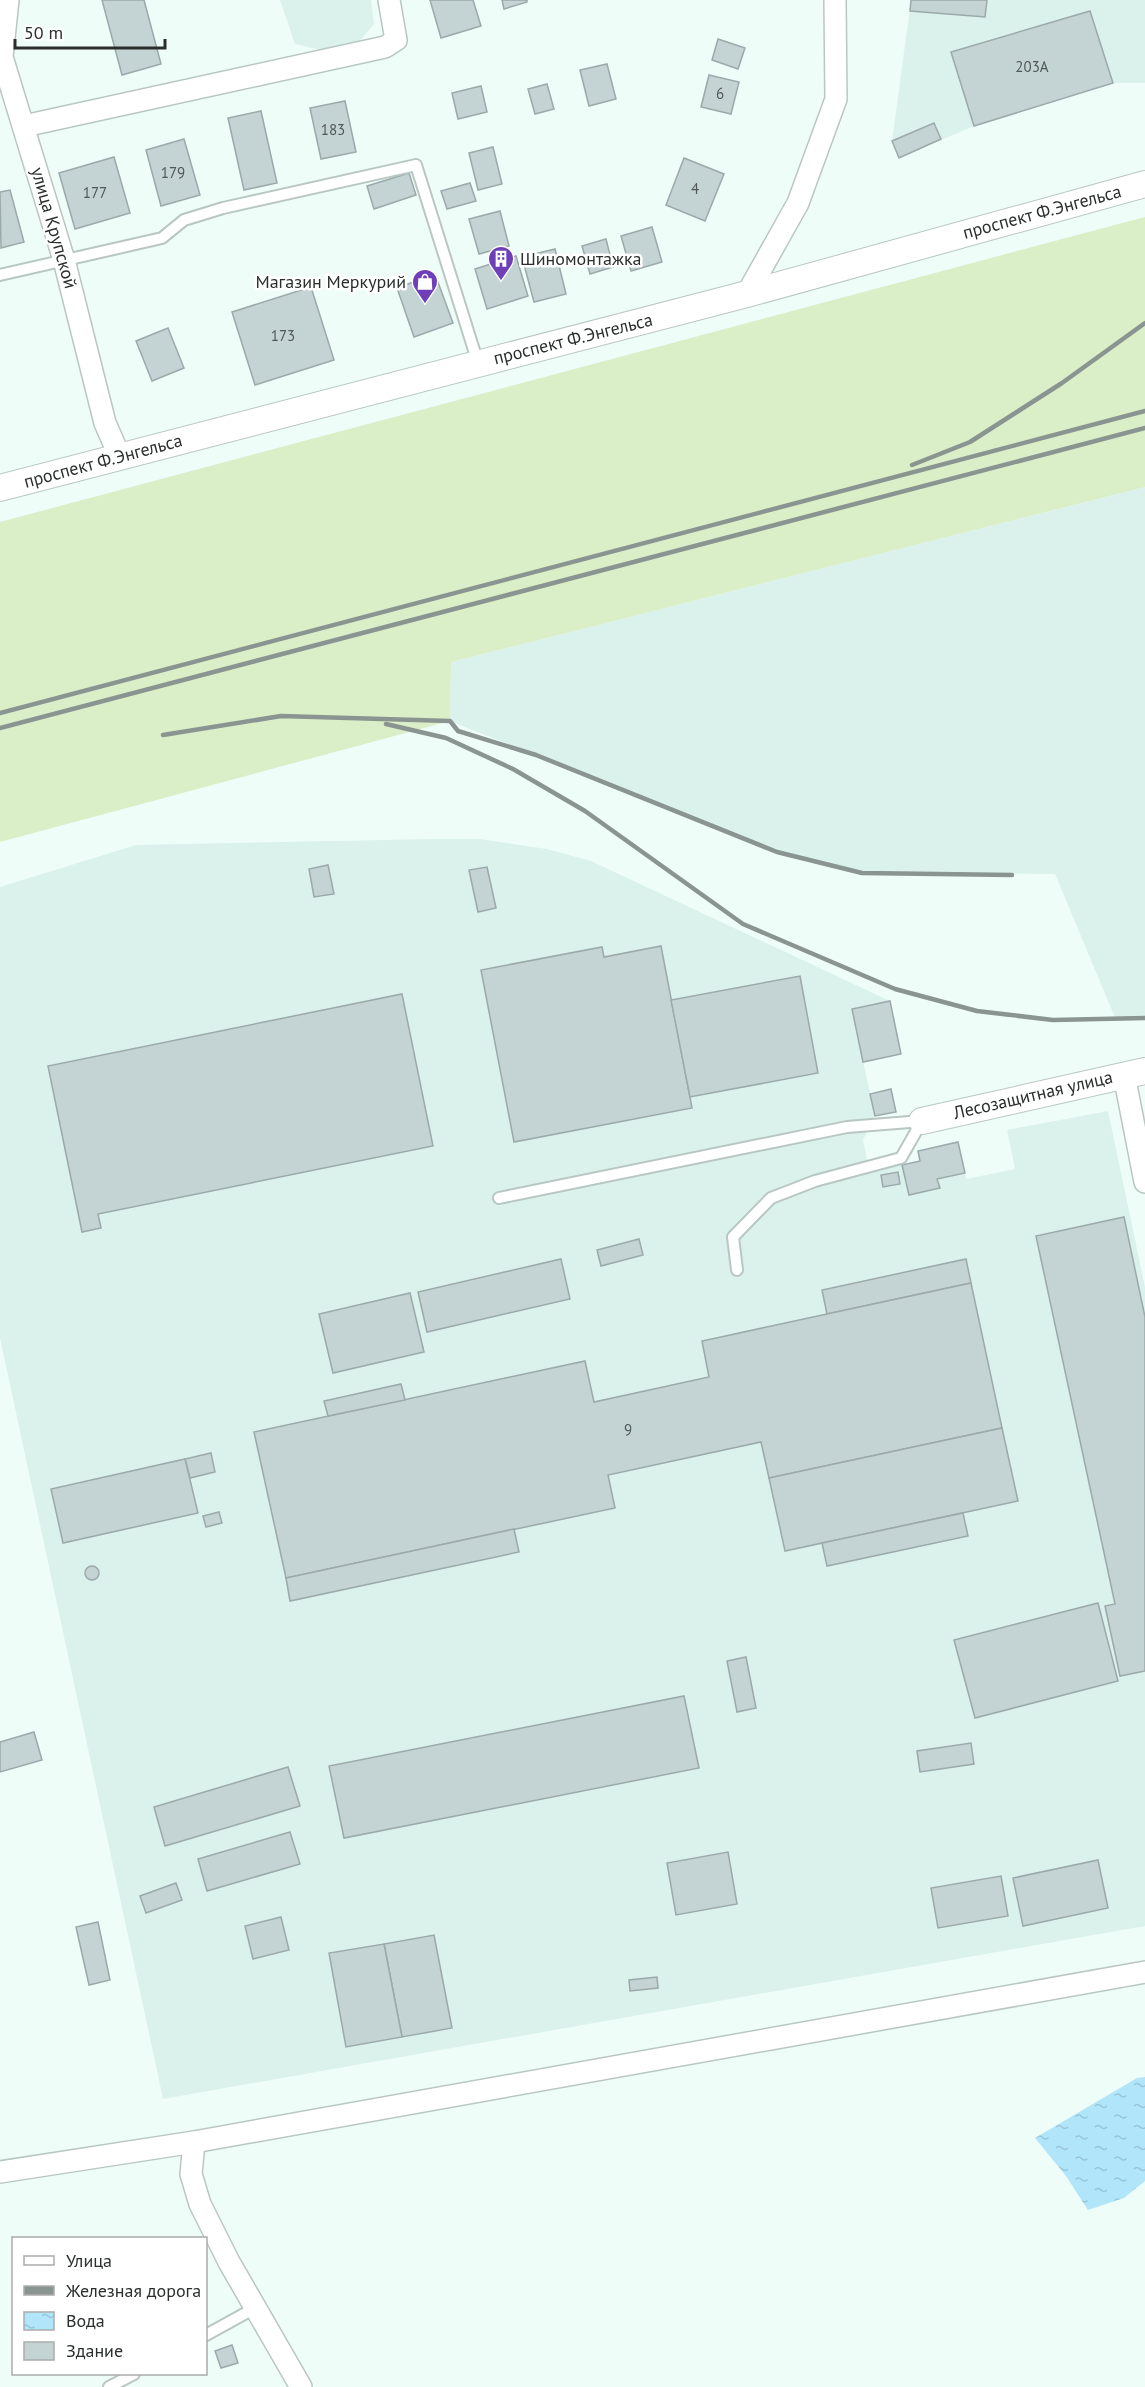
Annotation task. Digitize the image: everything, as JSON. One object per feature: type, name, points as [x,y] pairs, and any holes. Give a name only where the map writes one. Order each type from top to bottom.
[{"type":"street","name":"улица Крупской","points":[[8,0],[1,57],[64,260],[105,423],[118,456]]},
{"type":"street","points":[[24,126],[385,47],[396,40],[388,0]]},
{"type":"street","points":[[747,294],[798,203],[836,99],[835,0]]},
{"type":"street","name":"проспект Ф.Энгельса","points":[[0,488],[747,294],[1145,184]]},
{"type":"street","points":[[1134,1073],[1145,1182]]},
{"type":"street","name":"Лесозащитная улица","points":[[922,1121],[1134,1073]]},
{"type":"street","points":[[0,2172],[194,2142],[1145,1972]]},
{"type":"street","points":[[194,2142],[191,2174],[200,2204],[255,2308],[301,2387]]},
{"type":"lane","points":[[0,275],[162,238],[184,220],[223,208],[416,165],[478,363]]},
{"type":"lane","points":[[499,1198],[847,1127],[922,1121]]},
{"type":"lane","points":[[737,1270],[733,1236],[771,1198],[815,1181],[901,1158],[922,1121]]},
{"type":"lane","points":[[207,2334],[255,2308]]},
{"type":"lane","points":[[109,2387],[130,2375]]},
{"type":"shaded area","points":[[280,0],[371,0],[374,24],[347,56],[295,44]]},
{"type":"shaded area","points":[[911,0],[1145,0],[1145,83],[1113,83],[974,126],[899,158],[892,141]]},
{"type":"shaded area","points":[[1145,487],[1145,1018],[1116,1020],[1055,874],[862,873],[777,852],[450,721],[451,662]]},
{"type":"shaded area","points":[[480,839],[547,849],[591,861],[890,1001],[852,1010],[875,1116],[863,1140],[870,1172],[920,1161],[918,1151],[958,1142],[966,1179],[1015,1169],[1007,1130],[1108,1111],[1145,1287],[1145,1926],[163,2099],[0,1338],[0,887],[136,845]]},
{"type":"green space","points":[[1145,217],[1145,487],[451,662],[450,721],[0,842],[0,522]]},
{"type":"water","points":[[1145,2077],[1145,2181],[1124,2198],[1088,2210],[1066,2176],[1035,2138],[1137,2078]]},
{"type":"building","points":[[102,0],[144,0],[161,64],[122,75]]},
{"type":"building","points":[[430,0],[473,0],[481,26],[441,38]]},
{"type":"building","points":[[502,0],[527,0],[527,2],[504,9]]},
{"type":"building","points":[[911,0],[987,0],[985,17],[910,11]]},
{"type":"building","points":[[1090,11],[1113,83],[974,126],[951,52]]},
{"type":"building","points":[[718,39],[745,48],[738,69],[712,60]]},
{"type":"building","points":[[607,64],[616,99],[589,106],[580,70]]},
{"type":"building","points":[[709,75],[739,82],[731,114],[701,107]]},
{"type":"building","points":[[547,84],[554,109],[535,114],[528,89]]},
{"type":"building","points":[[481,86],[487,112],[458,119],[452,93]]},
{"type":"building","points":[[345,101],[356,152],[321,159],[310,108]]},
{"type":"building","points":[[261,111],[277,183],[244,190],[228,118]]},
{"type":"building","points":[[934,123],[941,139],[899,158],[892,141]]},
{"type":"building","points":[[184,139],[200,195],[161,206],[146,150]]},
{"type":"building","points":[[493,147],[502,184],[478,190],[469,153]]},
{"type":"building","points":[[114,157],[130,213],[75,229],[59,173]]},
{"type":"building","points":[[684,158],[724,174],[705,221],[666,205]]},
{"type":"building","points":[[409,173],[416,195],[374,209],[367,186]]},
{"type":"building","points":[[470,183],[476,201],[447,209],[441,191]]},
{"type":"building","points":[[10,190],[24,242],[1,248],[0,192]]},
{"type":"building","points":[[500,211],[509,246],[479,254],[469,219]]},
{"type":"building","points":[[652,227],[662,262],[631,271],[621,236]]},
{"type":"building","points":[[606,239],[613,267],[590,274],[582,246]]},
{"type":"building","points":[[555,249],[566,294],[534,302],[522,257]]},
{"type":"building","name":"Шиномонтажка","points":[[516,256],[528,296],[487,309],[475,269]]},
{"type":"building","name":"Магазин Меркурий","points":[[435,274],[453,323],[414,337],[397,288]]},
{"type":"building","points":[[311,287],[334,360],[255,385],[232,312]]},
{"type":"building","points":[[168,328],[184,368],[152,381],[136,341]]},
{"type":"building","points":[[328,865],[334,894],[314,897],[309,869]]},
{"type":"building","points":[[487,867],[496,908],[478,912],[469,870]]},
{"type":"building","points":[[661,946],[692,1108],[514,1142],[481,970],[602,947],[604,957]]},
{"type":"building","points":[[800,976],[818,1073],[690,1097],[671,1000]]},
{"type":"building","points":[[402,994],[433,1146],[98,1214],[101,1228],[82,1232],[48,1066]]},
{"type":"building","points":[[890,1001],[901,1054],[863,1062],[852,1009]]},
{"type":"building","points":[[891,1089],[896,1112],[875,1116],[870,1094]]},
{"type":"building","points":[[958,1142],[965,1173],[937,1179],[940,1188],[909,1195],[902,1165],[920,1161],[918,1151]]},
{"type":"building","points":[[898,1172],[900,1184],[883,1187],[881,1175]]},
{"type":"building","points":[[1124,1217],[1145,1317],[1145,1671],[1120,1676],[1105,1606],[1115,1604],[1036,1236]]},
{"type":"building","points":[[639,1239],[643,1255],[601,1266],[597,1250]]},
{"type":"building","points":[[561,1259],[570,1299],[427,1332],[418,1292]]},
{"type":"building","points":[[966,1259],[971,1283],[827,1314],[822,1290]]},
{"type":"building","points":[[971,1283],[1002,1428],[769,1478],[761,1442],[608,1475],[615,1508],[286,1578],[254,1432],[585,1361],[594,1402],[709,1377],[702,1341]]},
{"type":"building","points":[[410,1293],[424,1352],[333,1373],[319,1314]]},
{"type":"building","points":[[401,1384],[405,1400],[328,1416],[324,1401]]},
{"type":"building","points":[[1002,1428],[1018,1501],[785,1551],[769,1478]]},
{"type":"building","points":[[211,1453],[215,1472],[190,1478],[185,1459]]},
{"type":"building","points":[[185,1459],[198,1513],[63,1543],[51,1489]]},
{"type":"building","points":[[219,1512],[222,1523],[206,1527],[203,1516]]},
{"type":"building","points":[[963,1513],[968,1536],[827,1566],[822,1543]]},
{"type":"building","points":[[514,1529],[519,1552],[290,1601],[286,1578]]},
{"type":"building","points":[[89,1566],[95,1566],[99,1573],[95,1580],[89,1580],[85,1576],[85,1570]]},
{"type":"building","points":[[1098,1603],[1118,1681],[975,1718],[954,1640]]},
{"type":"building","points":[[746,1657],[756,1708],[737,1712],[727,1661]]},
{"type":"building","points":[[684,1696],[699,1768],[344,1838],[329,1766]]},
{"type":"building","points":[[34,1732],[42,1760],[0,1772],[0,1742]]},
{"type":"building","points":[[971,1743],[974,1764],[920,1772],[917,1751]]},
{"type":"building","points":[[288,1767],[300,1806],[165,1846],[154,1807]]},
{"type":"building","points":[[290,1832],[300,1864],[207,1891],[198,1859]]},
{"type":"building","points":[[728,1852],[737,1904],[676,1915],[667,1863]]},
{"type":"building","points":[[1098,1860],[1108,1908],[1023,1926],[1013,1878]]},
{"type":"building","points":[[1001,1876],[1008,1916],[938,1928],[931,1888]]},
{"type":"building","points":[[176,1883],[182,1900],[146,1913],[140,1896]]},
{"type":"building","points":[[281,1917],[289,1950],[253,1959],[245,1926]]},
{"type":"building","points":[[98,1922],[110,1980],[89,1985],[76,1927]]},
{"type":"building","points":[[434,1935],[452,2028],[402,2037],[384,1944]]},
{"type":"building","points":[[384,1944],[402,2037],[346,2047],[329,1953]]},
{"type":"building","points":[[657,1977],[658,1988],[630,1991],[629,1980]]},
{"type":"building","points":[[232,2345],[238,2363],[221,2368],[215,2351]]},
{"type":"railway","points":[[912,465],[970,442],[1062,383],[1145,323]]},
{"type":"railway","points":[[0,713],[1145,411]]},
{"type":"railway","points":[[0,728],[1145,428]]},
{"type":"railway","points":[[163,735],[281,716],[450,721],[458,731],[536,755],[777,852],[862,873],[1012,875]]},
{"type":"railway","points":[[386,724],[446,738],[513,769],[585,811],[743,924],[895,989],[977,1011],[1053,1020],[1145,1018]]},
{"type":"place","name":"Шиномонтажка","points":[[501,282]]},
{"type":"place","name":"Магазин Меркурий","points":[[425,305]]}]
